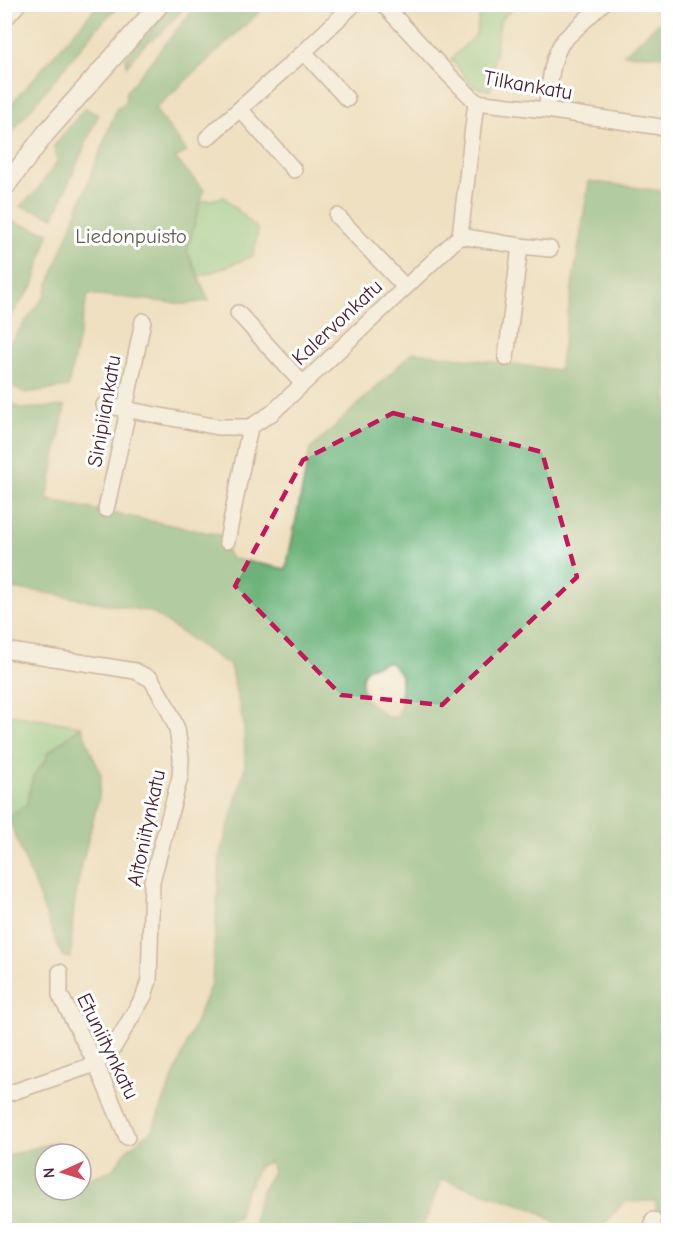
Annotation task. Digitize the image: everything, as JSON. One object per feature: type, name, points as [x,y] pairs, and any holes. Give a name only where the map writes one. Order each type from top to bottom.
[{"type":"main road","points":[[4,189],[46,133],[160,4]]},
{"type":"street","points":[[4,20],[18,4]]},
{"type":"street","points":[[207,138],[354,4]]},
{"type":"street","name":"Tilkankatu","points":[[384,4],[476,102],[669,128]]},
{"type":"street","points":[[546,110],[558,47],[602,4]]},
{"type":"street","points":[[304,52],[347,99]]},
{"type":"street","points":[[476,102],[460,236],[550,249]]},
{"type":"street","points":[[240,109],[294,170]]},
{"type":"street","points":[[337,216],[405,287]]},
{"type":"street","name":"Kalervonkatu","points":[[250,427],[272,413],[460,236]]},
{"type":"street","points":[[506,358],[520,246]]},
{"type":"street","points":[[238,313],[302,383]]},
{"type":"street","name":"Sinipiiankatu","points":[[106,509],[126,420],[125,409],[143,321]]},
{"type":"street","points":[[104,405],[218,427],[250,427],[227,541]]},
{"type":"street","name":"Aitoniitynkatu","points":[[4,650],[135,671],[151,679],[177,729],[181,758],[180,777],[152,881],[149,980],[144,996],[112,1050],[96,1064],[4,1095]]},
{"type":"street","name":"Etuniitynkatu","points":[[60,972],[60,995],[96,1064],[128,1137]]},
{"type":"highlighted area","points":[[393,413],[542,452],[577,577],[442,705],[341,695],[235,586],[303,460]]},
{"type":"green space","points":[[98,5],[119,5],[97,28],[5,140],[5,111]]},
{"type":"green space","points":[[173,5],[187,5],[163,31],[143,46],[127,66],[125,58]]},
{"type":"green space","name":"Liedonpuisto","points":[[197,5],[267,5],[155,109],[187,152],[175,158],[204,190],[187,251],[209,301],[185,304],[88,294],[68,387],[26,393],[9,385],[5,378],[5,349],[44,297],[117,108],[125,103],[126,92]]},
{"type":"green space","points":[[473,5],[517,5],[500,20],[490,90],[474,87],[451,59],[476,35],[480,12]]},
{"type":"green space","points":[[668,15],[668,56],[624,54]]},
{"type":"green space","points":[[85,108],[98,115],[54,217],[20,206],[36,192],[57,162],[54,146]]},
{"type":"green space","points":[[589,181],[668,192],[668,1230],[657,1230],[656,1201],[624,1202],[599,1230],[568,1230],[533,1209],[442,1179],[423,1227],[427,1230],[255,1230],[255,1214],[259,1200],[273,1172],[270,1162],[259,1166],[240,1205],[239,1217],[221,1223],[220,1230],[5,1230],[5,1156],[33,1148],[33,1202],[93,1202],[93,1177],[112,1170],[129,1148],[152,1130],[212,981],[220,856],[245,767],[244,725],[230,666],[151,612],[36,591],[5,589],[5,399],[21,409],[65,406],[47,500],[220,535],[230,558],[286,569],[310,450],[413,352],[559,370]],"holes":[[[388,662],[401,675],[401,704],[397,718],[385,715],[364,698],[362,677],[367,669]]]},
{"type":"green space","points":[[224,197],[258,230],[253,256],[199,276],[187,251],[200,202]]},
{"type":"green space","points":[[8,220],[49,233],[33,286],[5,323],[4,225]]},
{"type":"green space","points":[[4,714],[81,726],[47,753],[47,759],[33,776],[27,804],[8,817],[4,808]]},
{"type":"green space","points":[[81,726],[101,775],[99,797],[81,867],[73,912],[71,958],[62,956],[8,817],[27,804],[33,776],[47,759],[47,754]]}]
